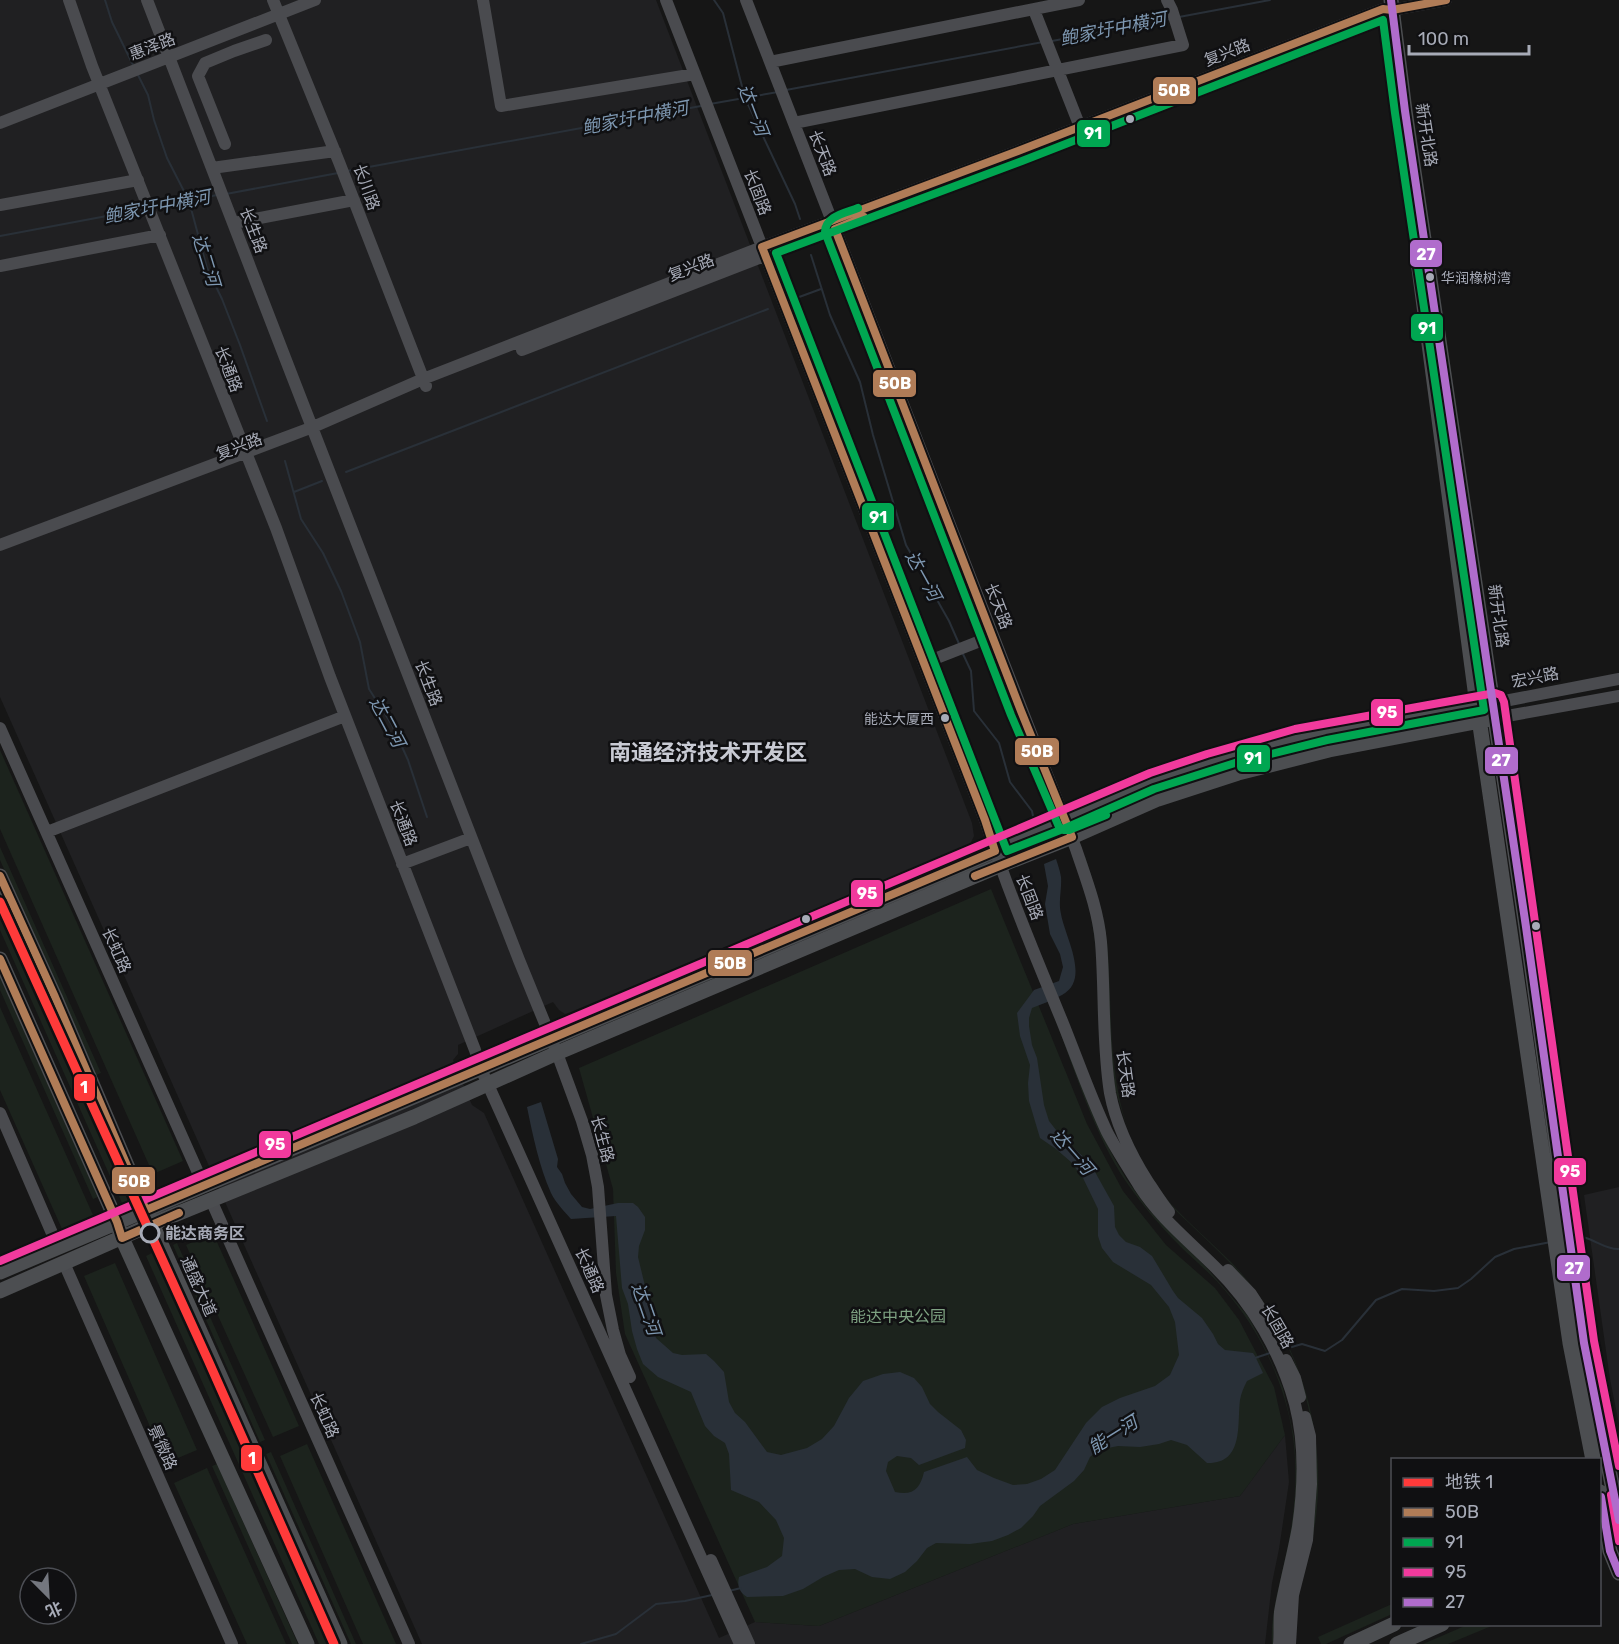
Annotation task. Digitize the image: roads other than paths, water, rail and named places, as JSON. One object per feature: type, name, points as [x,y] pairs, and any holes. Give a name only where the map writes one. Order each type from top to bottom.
[{"type":"main road","name":"新开北路","points":[[1386,7],[1405,111],[1495,710],[1601,1458]]},
{"type":"main road","name":"新开北路","points":[[1386,7],[1479,713],[1570,1343],[1593,1458]]},
{"type":"main road","name":"宏兴路","points":[[0,1272],[117,1222],[149,1217],[207,1193],[481,1069],[554,1046],[998,858],[1066,820],[1153,783],[1297,739],[1495,710]]},
{"type":"main road","name":"宏兴路","points":[[998,858],[1072,837],[1158,799],[1239,773],[1479,713]]},
{"type":"main road","name":"通盛大道","points":[[0,876],[340,1644]]},
{"type":"main road","points":[[0,959],[117,1222],[122,1238],[307,1644]]},
{"type":"main road","name":"宏兴路","points":[[207,1193],[414,1117],[488,1084],[554,1046]]},
{"type":"main road","name":"宏兴路","points":[[0,1291],[122,1238],[149,1217]]},
{"type":"main road","name":"新开北路","points":[[1601,1458],[1611,1526],[1610,1551],[1619,1573]]},
{"type":"main road","name":"新开北路","points":[[1601,1498],[1611,1526]]},
{"type":"main road","points":[[1351,1644],[1391,1625]]},
{"type":"main road","points":[[1397,1644],[1438,1626]]},
{"type":"street","name":"长通路","points":[[69,0],[99,84],[276,528],[345,716],[481,1069],[740,1644]]},
{"type":"street","name":"长生路","points":[[147,0],[343,511],[582,1121],[592,1155],[600,1205],[606,1295],[620,1355],[749,1644]]},
{"type":"street","name":"长川路","points":[[273,0],[348,183],[425,383]]},
{"type":"street","name":"惠泽路","points":[[0,123],[315,0]]},
{"type":"street","points":[[483,0],[501,106],[695,74]]},
{"type":"street","name":"长固路","points":[[666,0],[982,811],[1046,984],[1108,1133],[1141,1189],[1152,1203],[1176,1231],[1217,1268],[1246,1303],[1263,1327],[1281,1365],[1291,1394],[1301,1437],[1302,1481],[1298,1526],[1280,1614],[1279,1644]]},
{"type":"street","name":"长天路","points":[[746,0],[1066,820],[1090,890],[1101,940],[1103,1016],[1110,1094],[1119,1124],[1135,1162],[1161,1203],[1182,1227]]},
{"type":"street","points":[[770,62],[1079,0]]},
{"type":"street","name":"复兴路","points":[[0,545],[314,431],[425,383],[1081,130],[1386,7],[1446,0]]},
{"type":"street","points":[[794,123],[1183,45],[1170,5]]},
{"type":"street","points":[[1034,10],[1081,130]]},
{"type":"street","points":[[226,34],[234,51]]},
{"type":"street","points":[[225,144],[198,76],[205,63],[266,40]]},
{"type":"street","points":[[214,173],[337,156]]},
{"type":"street","points":[[0,205],[140,184]]},
{"type":"street","points":[[232,218],[354,200]]},
{"type":"street","points":[[0,266],[159,232]]},
{"type":"street","name":"复兴路","points":[[0,554],[247,456]]},
{"type":"street","points":[[924,663],[993,636]]},
{"type":"street","name":"宏兴路","points":[[1495,710],[1619,679]]},
{"type":"street","name":"宏兴路","points":[[1495,710],[1619,696]]},
{"type":"street","points":[[47,832],[345,716]]},
{"type":"street","name":"长虹路","points":[[0,728],[409,1644]]},
{"type":"street","points":[[402,864],[471,838]]},
{"type":"street","points":[[0,1113],[58,1247]]},
{"type":"street","name":"长固路","points":[[1182,1227],[1216,1257],[1251,1294],[1268,1322],[1295,1378],[1310,1436],[1311,1484],[1306,1540],[1293,1595],[1290,1644]]},
{"type":"street","name":"景微路","points":[[64,1263],[232,1644]]},
{"type":"water","points":[[1056,859],[1061,877],[1060,909],[1074,958],[1075,979],[1062,995],[1032,1008],[1029,1018],[1044,1105],[1049,1121],[1060,1135],[1090,1163],[1114,1206],[1115,1227],[1119,1235],[1126,1242],[1140,1247],[1152,1256],[1178,1298],[1202,1318],[1218,1344],[1225,1350],[1253,1353],[1255,1356],[1263,1373],[1247,1381],[1243,1390],[1238,1431],[1233,1450],[1219,1462],[1207,1463],[1187,1445],[1171,1440],[1140,1447],[1118,1446],[1098,1450],[1090,1457],[1084,1470],[1074,1481],[1040,1506],[1021,1528],[1008,1535],[992,1541],[970,1544],[936,1543],[927,1548],[905,1572],[890,1579],[872,1577],[855,1569],[839,1570],[803,1589],[783,1596],[747,1597],[739,1588],[739,1577],[767,1567],[782,1556],[784,1538],[776,1520],[759,1502],[731,1490],[729,1454],[725,1443],[705,1426],[691,1392],[658,1377],[643,1364],[632,1331],[628,1304],[622,1288],[616,1216],[571,1219],[560,1207],[551,1193],[543,1172],[527,1107],[541,1102],[558,1159],[557,1167],[571,1194],[582,1207],[590,1209],[618,1203],[633,1203],[645,1217],[645,1230],[638,1257],[656,1338],[673,1353],[706,1354],[714,1361],[724,1372],[729,1402],[735,1413],[745,1422],[767,1452],[781,1455],[807,1448],[822,1439],[834,1426],[849,1398],[863,1381],[883,1374],[900,1372],[914,1378],[922,1387],[930,1404],[961,1430],[966,1440],[965,1448],[919,1465],[911,1458],[897,1456],[888,1462],[886,1471],[895,1492],[911,1492],[918,1487],[924,1472],[967,1457],[977,1470],[1013,1485],[1027,1484],[1041,1479],[1055,1470],[1086,1423],[1102,1407],[1155,1386],[1170,1375],[1179,1355],[1175,1322],[1169,1307],[1151,1285],[1113,1262],[1102,1248],[1098,1236],[1098,1209],[1083,1178],[1071,1162],[1040,1138],[1029,1101],[1030,1065],[1020,1036],[1017,1013],[1034,990],[1059,981],[1063,967],[1060,954],[1050,934],[1045,904],[1048,886],[1044,864]]},
{"type":"waterway","name":"达二河","points":[[105,0],[112,22],[133,65]]},
{"type":"waterway","name":"达一河","points":[[714,0],[723,13],[745,98],[800,219]]},
{"type":"waterway","name":"鲍家圩中横河","points":[[1179,17],[1270,0]]},
{"type":"waterway","name":"鲍家圩中横河","points":[[1052,41],[1170,19]]},
{"type":"waterway","name":"鲍家圩中横河","points":[[786,90],[1043,42]]},
{"type":"waterway","name":"达二河","points":[[137,73],[148,95],[167,158],[189,201],[207,268],[222,299],[267,421]]},
{"type":"waterway","name":"鲍家圩中横河","points":[[710,104],[778,92]]},
{"type":"waterway","name":"鲍家圩中横河","points":[[347,171],[701,106]]},
{"type":"waterway","name":"鲍家圩中横河","points":[[226,194],[338,173]]},
{"type":"waterway","name":"鲍家圩中横河","points":[[152,208],[217,195]]},
{"type":"waterway","name":"鲍家圩中横河","points":[[0,236],[144,209]]},
{"type":"waterway","name":"达一河","points":[[811,255],[830,315],[860,382],[873,435],[906,545],[949,621],[960,646]]},
{"type":"waterway","points":[[791,300],[821,289]]},
{"type":"waterway","points":[[346,472],[768,309]]},
{"type":"waterway","name":"达二河","points":[[285,461],[301,519],[323,553],[341,591],[360,642],[369,689],[392,725],[408,760],[427,817]]},
{"type":"waterway","points":[[294,492],[322,481]]},
{"type":"waterway","name":"达一河","points":[[963,654],[971,671],[974,711],[999,743],[1010,782],[1032,811],[1033,816]]},
{"type":"waterway","name":"能一河","points":[[1574,1237],[1586,1238],[1607,1247],[1619,1249]]},
{"type":"waterway","name":"能一河","points":[[1278,1351],[1302,1344],[1325,1351],[1342,1340],[1376,1300],[1402,1289],[1434,1291],[1458,1288],[1495,1257],[1514,1249],[1551,1242]]},
{"type":"waterway","name":"能一河","points":[[1255,1358],[1270,1353]]},
{"type":"waterway","name":"能一河","points":[[729,1591],[741,1588]]},
{"type":"waterway","name":"能一河","points":[[581,1644],[616,1634],[656,1604],[712,1595]]},
{"type":"metro line","name":"1","points":[[0,902],[334,1644]]},
{"type":"place","name":"华润橡树湾","points":[[1430,277]]},
{"type":"place","name":"能达大厦西","points":[[945,718]]},
{"type":"place","name":"能达商务区","points":[[150,1233]]},
{"type":"district","name":"南通经济技术开发区","points":[[708,752]]},
{"type":"park label","name":"能达中央公园","points":[[898,1316]]}]
